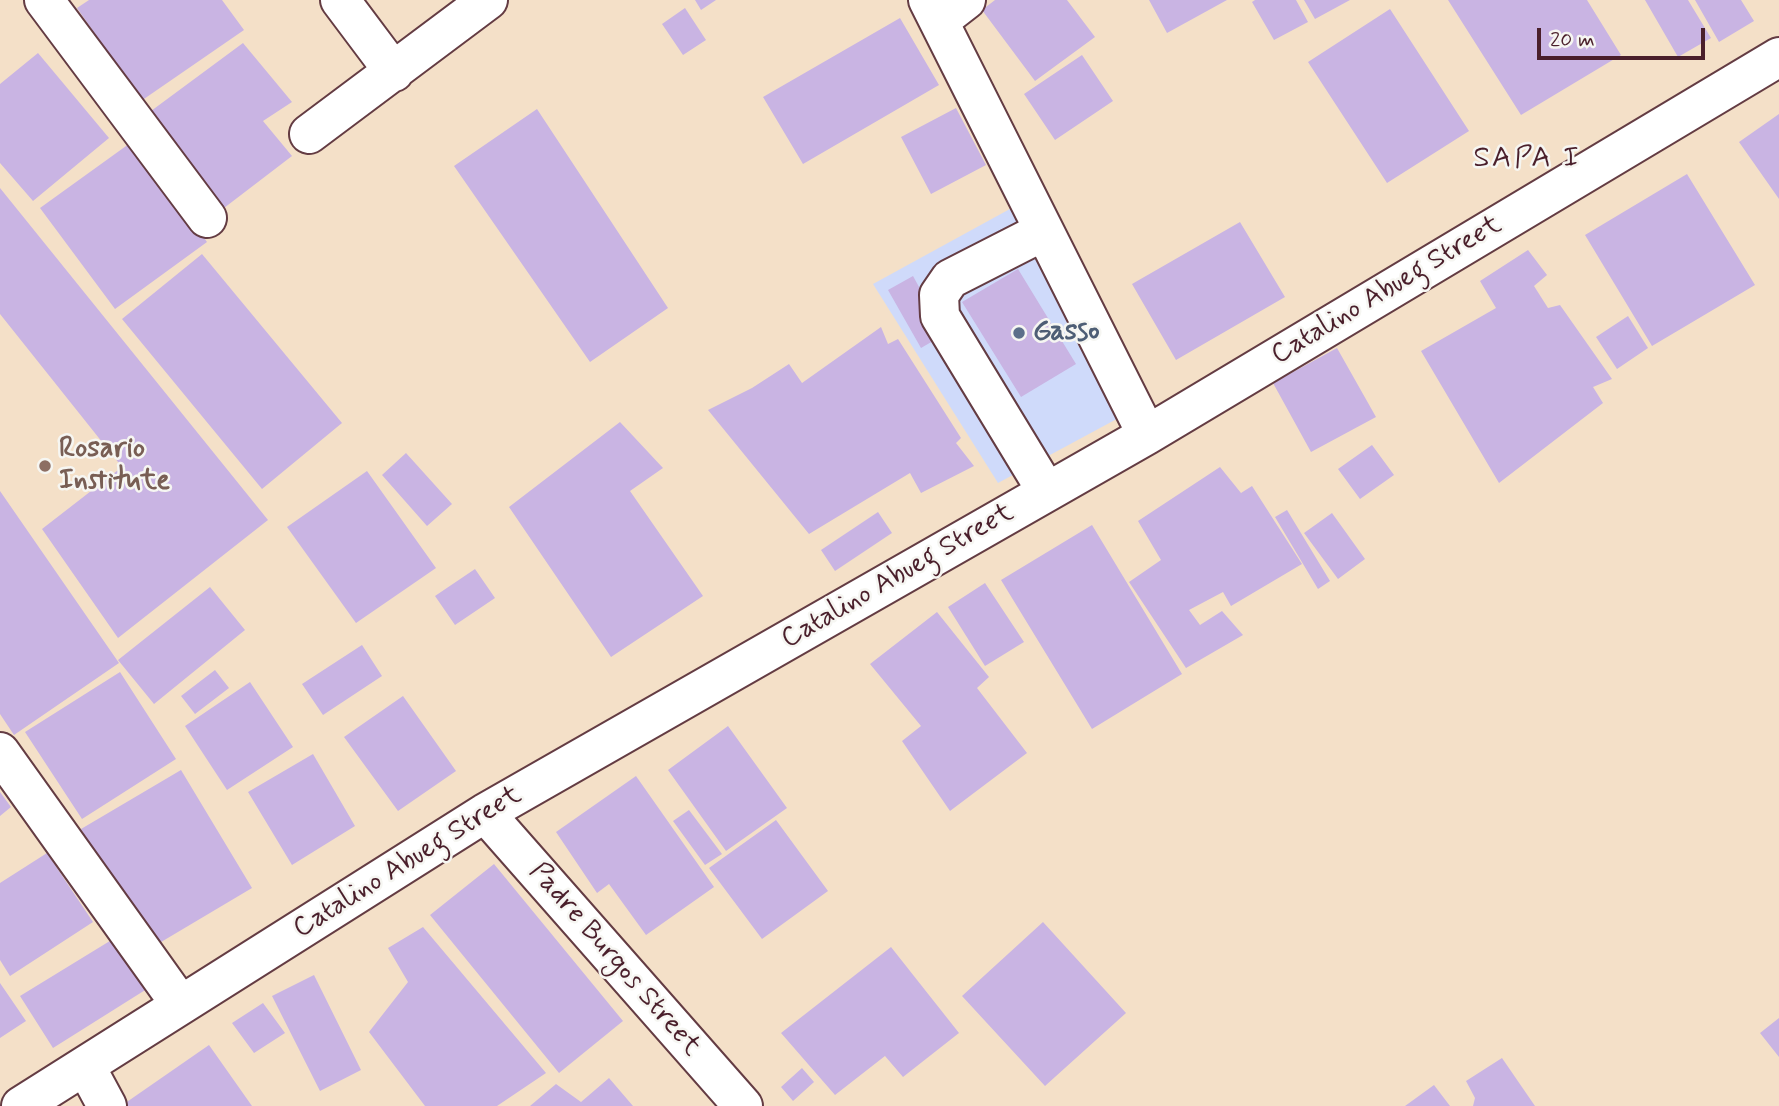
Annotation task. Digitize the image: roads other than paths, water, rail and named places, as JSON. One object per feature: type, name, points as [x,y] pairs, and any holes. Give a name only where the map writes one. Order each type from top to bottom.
[{"type":"street","points":[[44,0],[207,218]]},
{"type":"street","points":[[340,0],[394,72]]},
{"type":"street","points":[[309,134],[488,0]]},
{"type":"street","points":[[944,7],[1044,231],[1147,435]]},
{"type":"street","name":"Catalino Abueg Street","points":[[21,1106],[485,813],[1147,435],[1779,57]]},
{"type":"street","points":[[1044,231],[950,279],[939,295],[940,316],[1047,492]]},
{"type":"street","points":[[0,752],[180,1004]]},
{"type":"street","name":"Padre Burgos Street","points":[[485,813],[743,1106]]},
{"type":"street","points":[[86,1067],[107,1106]]},
{"type":"place","name":"Gasso","points":[[1019,333]]},
{"type":"place","name":"Rosario Institute","points":[[45,466]]},
{"type":"district","name":"SAPA I","points":[[1527,160]]}]
